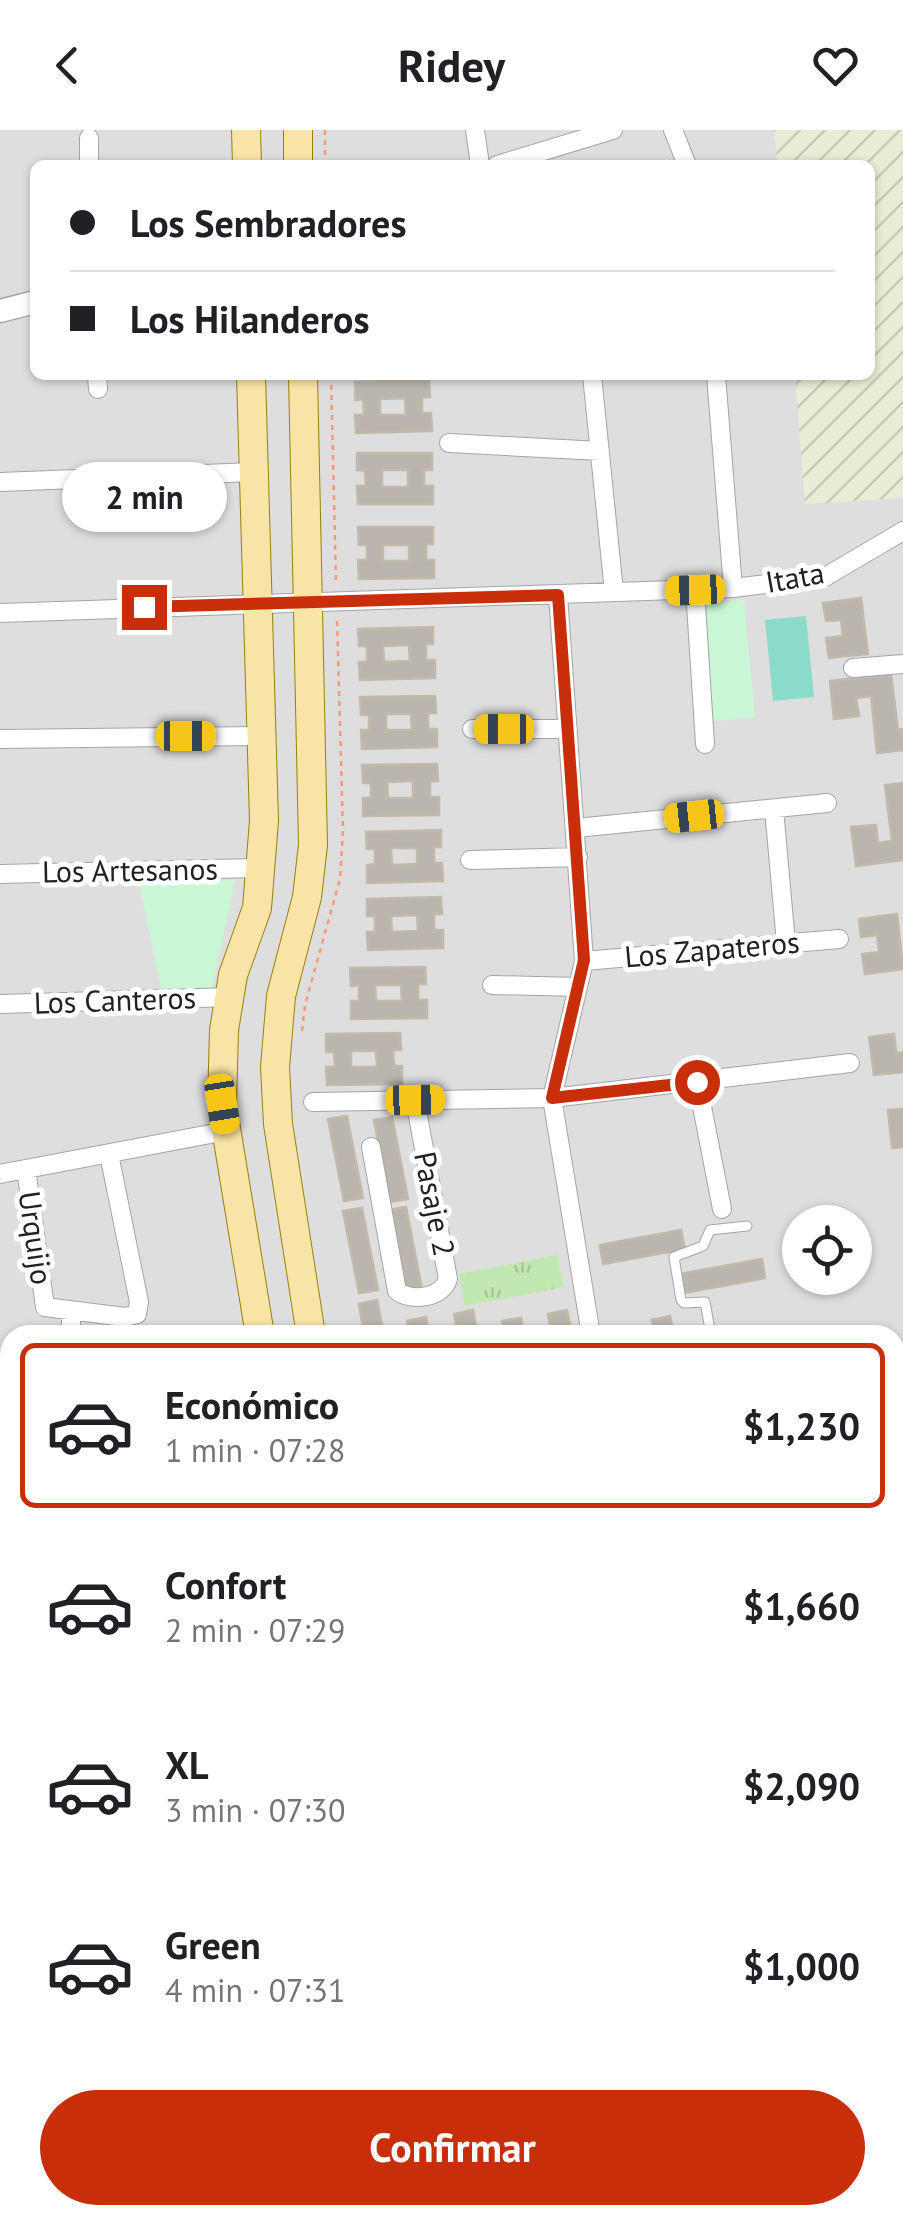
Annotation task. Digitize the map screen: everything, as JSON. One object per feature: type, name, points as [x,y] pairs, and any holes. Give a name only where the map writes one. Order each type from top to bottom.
[{"type":"main road","points":[[246,130],[247,160]]},
{"type":"main road","points":[[298,130],[298,160]]},
{"type":"main road","points":[[252,380],[264,821],[257,908],[233,975],[224,1030],[222,1104],[258,1325]]},
{"type":"main road","points":[[303,380],[314,844],[307,897],[281,996],[275,1067],[278,1124],[309,1325]]},
{"type":"street","points":[[475,130],[479,160]]},
{"type":"street","points":[[556,157],[593,133],[613,130]]},
{"type":"street","points":[[672,130],[686,160]]},
{"type":"street","points":[[89,138],[89,160]]},
{"type":"street","points":[[0,312],[30,303]]},
{"type":"street","points":[[593,380],[614,592]]},
{"type":"street","points":[[716,380],[732,588]]},
{"type":"street","points":[[448,443],[600,451]]},
{"type":"street","points":[[0,482],[254,472]]},
{"type":"street","name":"Itata","points":[[0,614],[732,588],[825,577],[903,530]]},
{"type":"street","points":[[695,590],[706,744]]},
{"type":"street","points":[[558,595],[584,960],[552,1098],[589,1325]]},
{"type":"street","points":[[853,668],[903,664]]},
{"type":"street","points":[[472,729],[568,729]]},
{"type":"street","points":[[0,739],[260,736]]},
{"type":"street","points":[[576,828],[827,803]]},
{"type":"street","points":[[774,808],[786,944]]},
{"type":"street","points":[[470,860],[578,856]]},
{"type":"street","name":"Los Artesanos","points":[[0,874],[260,868]]},
{"type":"street","name":"Los Zapateros","points":[[584,960],[839,939]]},
{"type":"street","points":[[492,986],[578,987]]},
{"type":"street","name":"Los Canteros","points":[[0,1004],[230,997]]},
{"type":"street","points":[[313,1102],[552,1098],[850,1063]]},
{"type":"street","points":[[697,1082],[722,1209]]},
{"type":"street","name":"Pasaje 2","points":[[372,1147],[397,1291],[406,1297],[436,1294],[445,1288],[448,1279],[415,1100]]},
{"type":"street","points":[[0,1174],[226,1132]]},
{"type":"street","points":[[70,1310],[125,1317],[137,1314],[139,1302],[109,1154]]},
{"type":"street","name":"Urquijo","points":[[26,1169],[45,1308],[70,1310],[71,1325]]},
{"type":"lane","points":[[708,1325],[705,1302],[684,1304],[681,1300],[674,1258],[703,1246],[710,1230],[747,1226]]},
{"type":"path","points":[[324,130],[326,160]]},
{"type":"shaded area","points":[[0,130],[903,130],[903,1325],[0,1325]]},
{"type":"shaded area","points":[[806,616],[814,697],[773,701],[765,620]]},
{"type":"green space","points":[[774,130],[903,130],[903,498],[805,504],[795,380],[875,380],[875,160],[777,160]]},
{"type":"green space","points":[[744,600],[755,717],[713,721],[702,604]]},
{"type":"green space","points":[[235,880],[212,989],[161,988],[139,883]]},
{"type":"green space","points":[[557,1255],[564,1287],[465,1306],[459,1274]]},
{"type":"building","points":[[429,380],[430,397],[422,397],[422,413],[431,413],[432,431],[356,433],[355,415],[364,415],[363,399],[355,400],[355,382]],"holes":[[[405,398],[406,415],[380,415],[380,399]]]},
{"type":"building","points":[[357,453],[432,453],[432,470],[424,470],[424,486],[433,486],[433,504],[358,504],[357,486],[366,486],[365,471],[357,470]],"holes":[[[382,470],[408,470],[408,487],[382,487]]]},
{"type":"building","points":[[358,527],[433,527],[433,544],[426,544],[426,560],[434,560],[434,578],[359,579],[358,560],[367,560],[367,545],[359,545]],"holes":[[[383,545],[409,545],[409,561],[383,561]]]},
{"type":"building","points":[[861,598],[868,654],[829,658],[826,638],[843,636],[841,620],[826,621],[823,603]]},
{"type":"building","points":[[433,627],[433,644],[426,644],[426,660],[435,660],[435,678],[360,680],[359,662],[367,662],[367,646],[359,646],[358,629]],"holes":[[[409,645],[410,661],[384,662],[383,646]]]},
{"type":"building","points":[[891,674],[898,730],[903,729],[903,750],[877,753],[871,696],[856,698],[859,716],[834,719],[830,681]]},
{"type":"building","points":[[435,696],[436,713],[428,713],[428,729],[437,729],[437,747],[362,749],[361,730],[369,730],[369,715],[361,715],[360,697]],"holes":[[[386,714],[411,714],[412,730],[386,730]]]},
{"type":"building","points":[[437,764],[438,781],[430,781],[430,797],[439,797],[439,815],[363,816],[363,798],[371,798],[371,783],[363,783],[362,765]],"holes":[[[413,781],[413,798],[388,798],[387,782]]]},
{"type":"building","points":[[903,783],[903,860],[856,866],[851,827],[876,825],[878,843],[892,841],[885,785]]},
{"type":"building","points":[[441,830],[441,847],[434,847],[434,863],[442,863],[443,881],[367,883],[367,865],[375,864],[375,849],[367,849],[366,832]],"holes":[[[391,848],[417,848],[417,864],[392,865]]]},
{"type":"building","points":[[441,897],[442,914],[434,914],[434,930],[443,930],[443,948],[368,950],[367,932],[375,932],[375,916],[367,916],[367,899]],"holes":[[[417,915],[418,931],[392,932],[391,916]]]},
{"type":"building","points":[[897,914],[903,969],[865,974],[862,954],[879,952],[877,935],[861,937],[859,919]]},
{"type":"building","points":[[425,967],[426,984],[418,984],[418,1000],[427,1000],[427,1018],[351,1019],[351,1001],[359,1001],[359,985],[351,986],[350,968]],"holes":[[[375,985],[401,985],[402,1001],[376,1001]]]},
{"type":"building","points":[[400,1033],[401,1050],[393,1050],[394,1066],[402,1066],[402,1084],[327,1085],[326,1067],[335,1067],[334,1052],[326,1052],[326,1034]],"holes":[[[351,1051],[376,1051],[377,1067],[351,1067]]]},
{"type":"building","points":[[894,1034],[896,1053],[903,1052],[903,1072],[874,1075],[869,1037]]},
{"type":"building","points":[[903,1109],[903,1147],[892,1148],[888,1110]]},
{"type":"building","points":[[347,1116],[363,1198],[344,1201],[328,1119]]},
{"type":"building","points":[[392,1117],[408,1199],[389,1202],[374,1120]]},
{"type":"building","points":[[406,1207],[422,1289],[403,1292],[388,1210]]},
{"type":"building","points":[[362,1208],[378,1290],[359,1293],[343,1211]]},
{"type":"building","points":[[681,1230],[685,1249],[603,1264],[600,1245]]},
{"type":"building","points":[[762,1259],[765,1278],[684,1293],[680,1274]]},
{"type":"building","points":[[377,1300],[382,1325],[362,1325],[359,1304]]},
{"type":"building","points":[[473,1310],[476,1325],[456,1325],[454,1314]]},
{"type":"building","points":[[567,1310],[570,1325],[550,1325],[548,1314]]},
{"type":"building","points":[[670,1316],[672,1325],[653,1325],[652,1320]]},
{"type":"building","points":[[426,1317],[427,1325],[408,1325],[407,1321]]},
{"type":"building","points":[[521,1318],[522,1325],[503,1325],[502,1321]]},
{"type":"route","points":[[144,607],[558,595],[584,960],[552,1098],[697,1082]]}]
